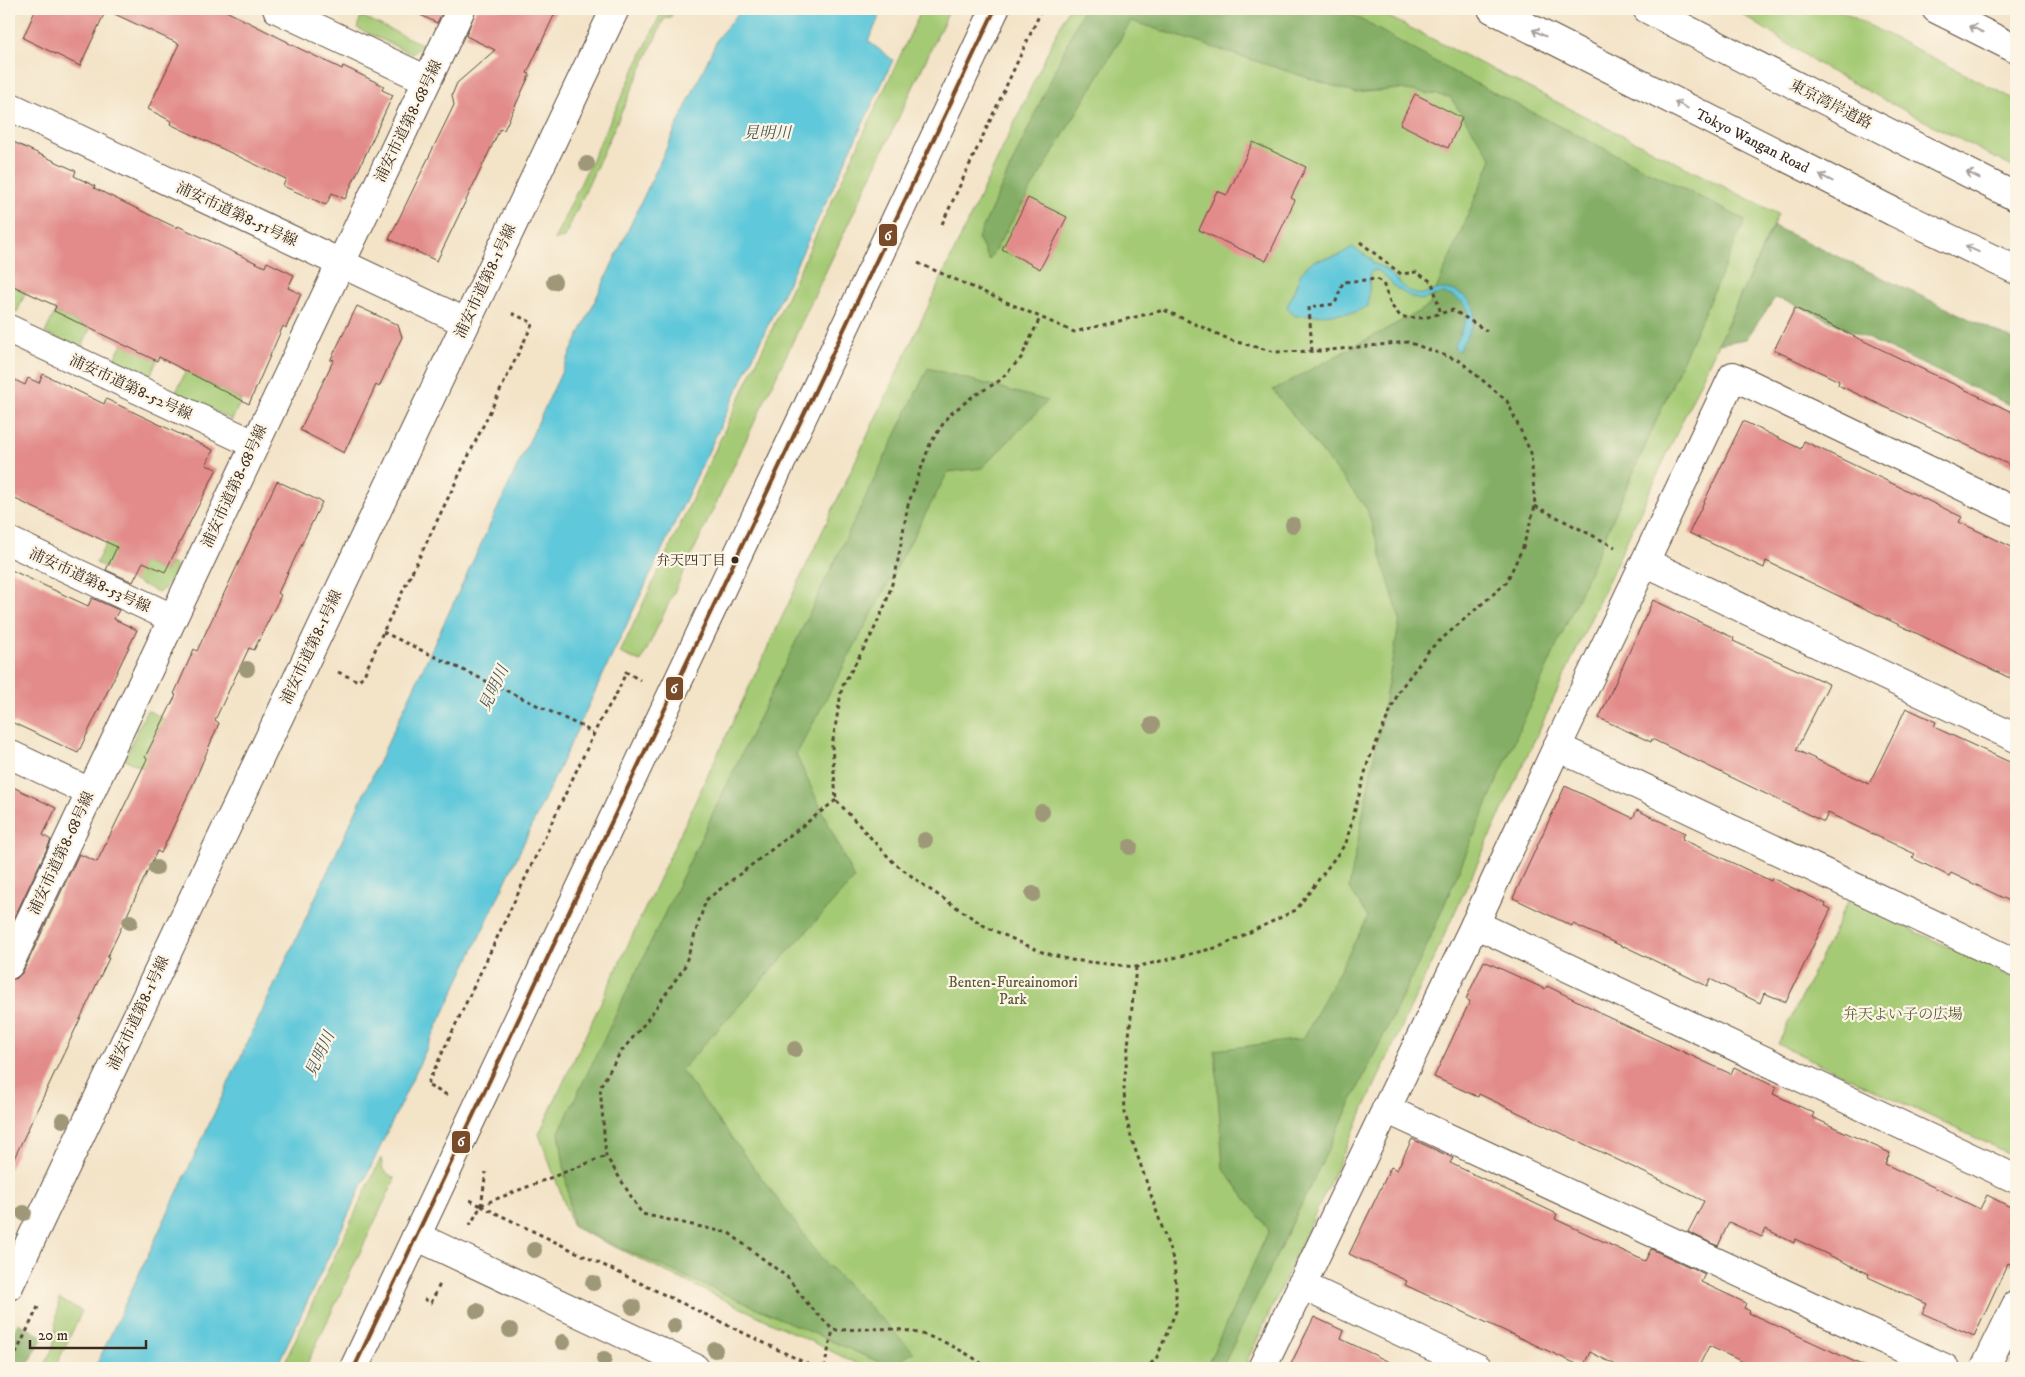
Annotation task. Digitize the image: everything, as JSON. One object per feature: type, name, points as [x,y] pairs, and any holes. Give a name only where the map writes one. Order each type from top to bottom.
[{"type":"main road","points":[[277,9],[427,80]]},
{"type":"main road","name":"浦安市道第8-68号線","points":[[9,965],[339,263],[461,9]]},
{"type":"main road","name":"浦安市道第8-1号線","points":[[9,1286],[614,9]]},
{"type":"main road","points":[[354,1368],[995,9]]},
{"type":"main road","name":"Tokyo Wangan Road","points":[[1492,9],[1894,212],[2016,270]]},
{"type":"main road","name":"東京湾岸道路","points":[[1647,9],[2016,197]]},
{"type":"main road","points":[[1687,9],[1830,103]]},
{"type":"main road","points":[[1936,9],[2016,49]]},
{"type":"main road","name":"浦安市道第8-51号線","points":[[9,106],[465,322]]},
{"type":"main road","name":"浦安市道第8-52号線","points":[[9,330],[254,444]]},
{"type":"main road","points":[[1262,1368],[1475,924],[1733,376],[2016,512]]},
{"type":"main road","name":"浦安市道第8-53号線","points":[[9,541],[172,618]]},
{"type":"main road","points":[[1645,562],[2016,738]]},
{"type":"main road","points":[[1557,747],[2016,963]]},
{"type":"main road","points":[[9,754],[90,792]]},
{"type":"main road","points":[[1475,924],[2016,1179]]},
{"type":"main road","points":[[1386,1109],[1945,1368]]},
{"type":"main road","points":[[416,1236],[695,1368]]},
{"type":"main road","points":[[1301,1286],[1478,1368]]},
{"type":"main road","points":[[1985,1368],[2016,1305]]},
{"type":"path","points":[[942,224],[1042,9]]},
{"type":"path","points":[[1360,242],[1401,274],[1416,272],[1432,282],[1441,314]]},
{"type":"path","points":[[918,263],[1074,332],[1164,310],[1233,341],[1275,352],[1312,351],[1408,342],[1460,361],[1507,401],[1531,453],[1535,506],[1523,547],[1506,583],[1430,649],[1399,692],[1368,762],[1346,843],[1296,910],[1219,947],[1136,966],[1071,960],[1042,952],[986,927],[894,863],[836,800],[832,746],[842,687],[872,634],[886,603],[896,571],[908,505],[930,444],[948,416],[972,396],[999,381],[1021,358],[1040,318]]},
{"type":"path","points":[[1312,351],[1309,307],[1335,304],[1343,282],[1376,280],[1383,283],[1391,305],[1401,317],[1424,318],[1453,310],[1487,331]]},
{"type":"path","points":[[337,672],[358,682],[364,675],[533,323],[509,312]]},
{"type":"path","points":[[1535,506],[1645,562]]},
{"type":"path","points":[[383,632],[585,728],[594,735]]},
{"type":"path","points":[[447,1095],[427,1085],[626,672],[642,682]]},
{"type":"path","points":[[836,800],[706,900],[684,968],[645,1023],[620,1052],[600,1087],[606,1156],[642,1214],[729,1233],[787,1276],[808,1304],[833,1330],[893,1329],[926,1336],[954,1346],[988,1368]]},
{"type":"path","points":[[1136,966],[1124,1086],[1125,1113],[1131,1137],[1174,1262],[1176,1287],[1176,1311],[1157,1358],[1147,1368]]},
{"type":"path","points":[[606,1156],[480,1206],[816,1368]]},
{"type":"path","points":[[824,1368],[833,1330]]},
{"type":"green space","points":[[663,9],[673,9],[671,17],[664,19],[564,238],[554,240]]},
{"type":"green space","points":[[922,9],[950,9],[641,662],[620,653]]},
{"type":"green space","name":"Benten-Fureainomori Park","points":[[1068,9],[1373,9],[1778,214],[1244,1368],[866,1368],[573,1227],[539,1134]]},
{"type":"green space","points":[[1083,9],[1342,9],[1457,74],[1745,220],[1500,774],[1425,950],[1222,1368],[1206,1368],[1269,1230],[1223,1168],[1215,1050],[1303,1039],[1368,917],[1349,888],[1400,620],[1367,509],[1273,390],[1429,306],[1492,159],[1450,97],[1400,89],[1355,93],[1131,21],[989,260],[978,238]]},
{"type":"green space","points":[[1734,9],[1837,9],[2016,100],[2016,169],[1828,70]]},
{"type":"green space","points":[[361,16],[424,44],[412,54],[357,28]]},
{"type":"green space","points":[[1773,226],[2016,341],[2016,408],[1792,303],[1775,298],[1746,339],[1718,344]]},
{"type":"green space","points":[[9,284],[26,292],[17,312],[9,308]]},
{"type":"green space","points":[[55,312],[90,329],[81,349],[45,333]]},
{"type":"green space","points":[[123,343],[158,359],[149,378],[112,362]]},
{"type":"green space","points":[[928,368],[1048,401],[982,468],[948,472],[796,755],[854,879],[681,1070],[822,1259],[914,1352],[890,1367],[573,1227],[559,1132]]},
{"type":"green space","points":[[186,371],[241,400],[232,420],[176,392]]},
{"type":"green space","points":[[110,536],[138,572],[143,562],[165,572],[170,563],[177,566],[168,585],[158,592],[96,563]]},
{"type":"green space","points":[[147,710],[167,720],[160,728],[145,757],[149,760],[145,769],[124,759]]},
{"type":"green space","name":"弁天よい子の広場","points":[[1849,900],[2016,979],[2016,1157],[1778,1044]]},
{"type":"green space","points":[[381,1158],[383,1170],[395,1179],[305,1368],[282,1368]]},
{"type":"green space","points":[[59,1299],[82,1311],[55,1368],[42,1368],[53,1348]]},
{"type":"green space","points":[[18,1323],[43,1337],[26,1368],[9,1368],[9,1343]]},
{"type":"water","name":"見明川","points":[[742,9],[883,9],[868,41],[893,60],[276,1368],[95,1368],[719,36]]},
{"type":"water","points":[[1352,247],[1371,259],[1372,263],[1385,269],[1411,292],[1419,294],[1440,289],[1449,290],[1462,295],[1470,302],[1474,308],[1473,322],[1459,351],[1454,348],[1469,312],[1458,299],[1445,294],[1421,300],[1414,298],[1396,288],[1377,270],[1370,272],[1368,306],[1353,313],[1295,316],[1287,307],[1302,271],[1313,261],[1340,255]]},
{"type":"building","points":[[36,9],[222,9],[342,69],[343,66],[384,86],[382,90],[393,95],[345,199],[332,193],[326,205],[283,186],[286,179],[170,124],[171,121],[148,109],[179,44],[106,10],[80,66],[23,38]]},
{"type":"building","points":[[408,9],[444,9],[437,23]]},
{"type":"building","points":[[476,9],[557,9],[527,73],[530,74],[504,130],[500,129],[437,261],[389,239],[454,105],[452,95],[457,83],[495,50],[466,36]]},
{"type":"building","points":[[1415,94],[1462,118],[1448,148],[1400,124]]},
{"type":"building","points":[[9,140],[76,171],[74,176],[95,186],[94,188],[177,228],[178,226],[265,267],[267,262],[294,275],[288,288],[301,294],[286,328],[283,326],[249,404],[159,357],[157,361],[54,311],[56,306],[9,284]]},
{"type":"building","points":[[1253,142],[1306,167],[1291,198],[1295,200],[1266,261],[1199,230],[1217,191],[1227,195]]},
{"type":"building","points":[[1028,198],[1067,217],[1040,269],[1002,249]]},
{"type":"building","points":[[357,306],[398,325],[402,337],[379,387],[376,385],[344,453],[300,430],[334,359],[330,361]]},
{"type":"building","points":[[1795,308],[2016,414],[2016,468],[1838,385],[1839,381],[1774,350]]},
{"type":"building","points":[[43,374],[104,404],[106,399],[213,450],[206,465],[217,469],[165,572],[143,562],[133,582],[106,570],[117,547],[9,496],[9,377],[25,385],[28,378],[39,383]]},
{"type":"building","points":[[1743,421],[1801,449],[1804,441],[1962,517],[1959,522],[2016,549],[2016,681],[1766,561],[1764,568],[1689,533]]},
{"type":"building","points":[[277,481],[322,502],[278,593],[281,595],[254,650],[249,648],[215,720],[219,723],[195,780],[161,853],[157,851],[107,958],[109,958],[9,1169],[9,980],[17,978],[23,972],[79,854],[97,862],[147,759],[145,757],[176,695],[174,694],[194,649],[197,651]]},
{"type":"building","points":[[9,569],[88,606],[92,598],[119,610],[114,619],[137,630],[78,753],[9,721]]},
{"type":"building","points":[[1653,600],[1734,638],[1733,641],[1829,684],[1796,750],[1869,784],[1906,708],[1936,722],[1934,727],[2016,765],[2016,904],[1951,873],[1949,876],[1912,858],[1915,854],[1828,813],[1824,822],[1652,739],[1651,742],[1599,718]]},
{"type":"building","points":[[9,785],[56,808],[43,835],[51,840],[9,929]]},
{"type":"building","points":[[1565,786],[1633,818],[1637,810],[1685,833],[1682,839],[1771,881],[1772,878],[1826,904],[1825,906],[1831,909],[1786,1002],[1764,993],[1760,1003],[1710,979],[1707,986],[1624,946],[1573,924],[1572,926],[1513,898]]},
{"type":"building","points":[[1484,961],[1545,989],[1547,986],[1599,1013],[1731,1074],[1734,1067],[1776,1087],[1773,1094],[1814,1113],[1812,1117],[1890,1153],[1885,1164],[1980,1209],[1987,1195],[2016,1210],[2016,1267],[2008,1263],[1974,1336],[1922,1313],[1927,1304],[1868,1277],[1869,1274],[1795,1239],[1794,1243],[1766,1229],[1762,1237],[1729,1222],[1718,1246],[1688,1232],[1704,1201],[1479,1094],[1478,1097],[1434,1077],[1470,1001],[1466,999]]},
{"type":"building","points":[[1412,1139],[1453,1158],[1450,1163],[1557,1214],[1555,1219],[1645,1261],[1651,1249],[1705,1274],[1701,1282],[1746,1303],[1744,1308],[1750,1311],[1749,1313],[1868,1368],[1756,1368],[1709,1346],[1698,1368],[1622,1368],[1590,1352],[1583,1367],[1405,1285],[1407,1281],[1349,1254],[1391,1167],[1397,1170]]},
{"type":"building","points":[[1314,1317],[1344,1331],[1341,1339],[1402,1368],[1289,1368]]},
{"type":"transit line","name":"6","points":[[354,1368],[995,9]]},
{"type":"place","name":"弁天四丁目","points":[[735,560]]}]
